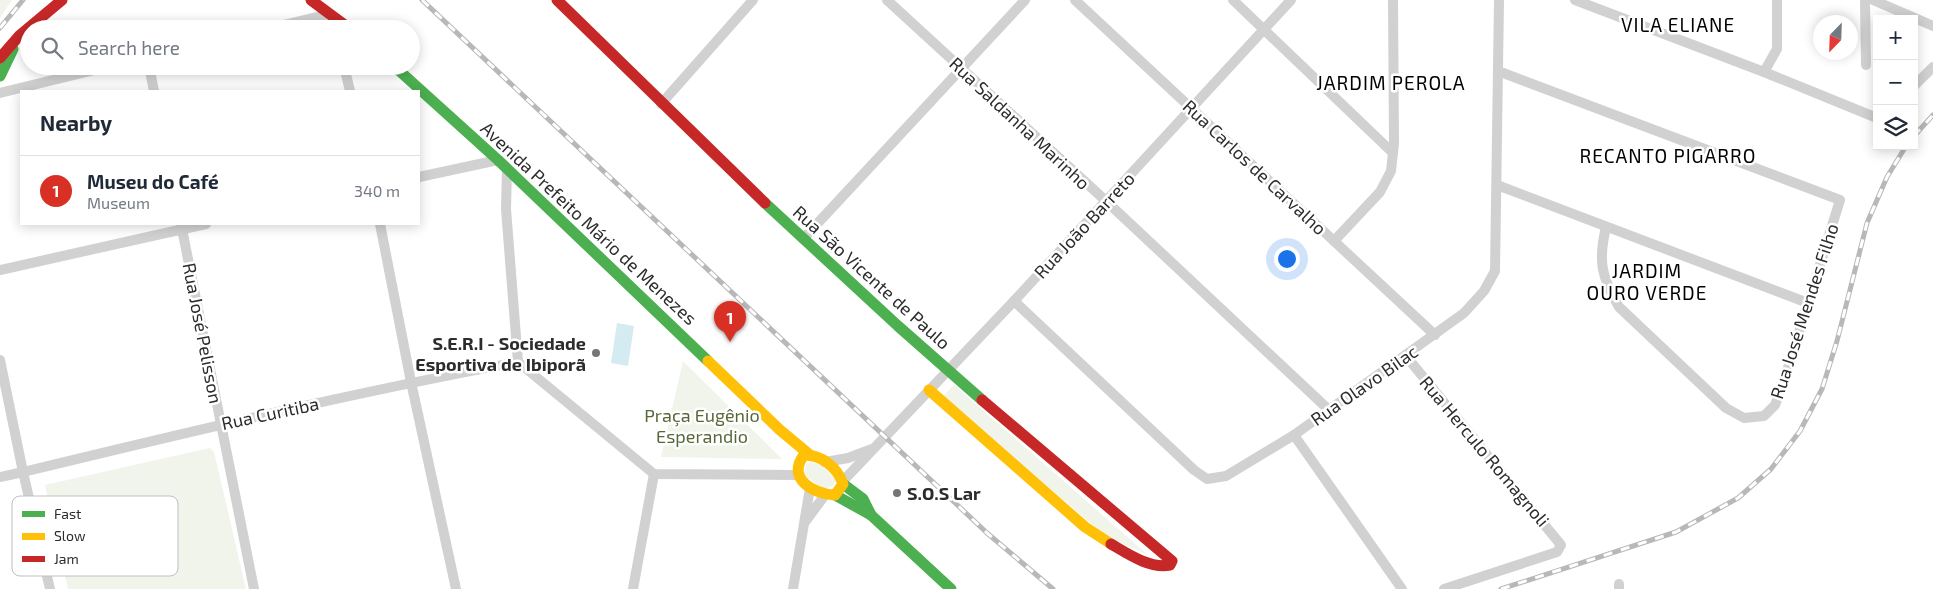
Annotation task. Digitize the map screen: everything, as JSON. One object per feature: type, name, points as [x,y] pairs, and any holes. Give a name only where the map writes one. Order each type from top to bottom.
[{"type":"street","points":[[38,20],[62,0]]},
{"type":"street","points":[[311,0],[337,20]]},
{"type":"street","name":"Rua São Vicente de Paulo","points":[[557,0],[661,104],[803,238],[948,370],[1172,561],[1169,566],[1160,567],[1128,554],[1085,527],[929,390]]},
{"type":"street","points":[[661,104],[753,0]]},
{"type":"street","name":"Rua Saldanha Marinho","points":[[887,0],[1106,201],[1329,410]]},
{"type":"street","points":[[803,238],[1025,0]]},
{"type":"street","name":"Rua Carlos de Carvalho","points":[[1075,0],[1434,335]]},
{"type":"street","points":[[1233,0],[1393,153]]},
{"type":"street","name":"Rua João Barreto","points":[[843,483],[1014,301],[1291,0]]},
{"type":"street","points":[[1334,241],[1380,192],[1391,171],[1393,153],[1393,0]]},
{"type":"street","name":"Rua Olavo Bilac","points":[[1014,301],[1194,470],[1207,478],[1226,476],[1294,436],[1464,313],[1484,291],[1495,271],[1499,0]]},
{"type":"street","points":[[1575,0],[1764,72],[1873,116]]},
{"type":"street","points":[[1764,72],[1777,49],[1777,0]]},
{"type":"street","points":[[1865,0],[1866,65]]},
{"type":"street","points":[[1873,0],[1933,26]]},
{"type":"street","points":[[304,20],[329,14]]},
{"type":"street","points":[[0,58],[19,36]]},
{"type":"street","points":[[0,76],[19,36]]},
{"type":"street","points":[[1918,82],[1933,67]]},
{"type":"street","name":"Rua José Mendes Filho","points":[[1498,71],[1840,200],[1775,405],[1764,416],[1744,418],[1726,408],[1619,307],[1607,287],[1601,264],[1602,244],[1606,227]]},
{"type":"street","points":[[0,93],[74,75]]},
{"type":"street","points":[[151,75],[154,90]]},
{"type":"street","points":[[346,75],[350,90]]},
{"type":"street","name":"Avenida Prefeito Mário de Menezes","points":[[404,75],[507,168],[780,430],[810,455],[825,462]]},
{"type":"street","points":[[420,177],[498,160]]},
{"type":"street","points":[[507,168],[506,209],[518,362],[654,474],[799,475]]},
{"type":"street","points":[[1497,186],[1808,303]]},
{"type":"street","points":[[0,270],[181,226],[194,225]]},
{"type":"street","points":[[380,225],[411,382],[456,589]]},
{"type":"street","name":"Rua José Pelisson","points":[[181,226],[254,589]]},
{"type":"street","name":"Rua Herculo Romagnoli","points":[[1406,356],[1560,542],[1560,548],[1557,552],[1444,589]]},
{"type":"street","points":[[0,360],[29,496]]},
{"type":"street","name":"Rua Curitiba","points":[[0,477],[221,423],[411,382],[518,362]]},
{"type":"street","name":"Avenida Prefeito Mário de Menezes","points":[[780,430],[798,462]]},
{"type":"street","points":[[1294,436],[1402,589]]},
{"type":"street","points":[[825,462],[848,458],[876,448]]},
{"type":"street","points":[[810,455],[804,455],[798,462],[799,475],[810,488],[830,495],[871,515],[951,589]]},
{"type":"street","points":[[825,462],[838,470],[843,483],[863,499],[871,515]]},
{"type":"street","points":[[633,589],[654,474]]},
{"type":"street","points":[[804,523],[843,483]]},
{"type":"street","points":[[793,589],[810,488]]},
{"type":"street","points":[[47,576],[50,589]]},
{"type":"green space","points":[[0,0],[12,0],[0,18]]},
{"type":"green space","name":"Praça Eugênio Esperandio","points":[[683,361],[782,459],[661,457]]},
{"type":"green space","points":[[954,385],[1148,555],[1107,537],[942,397]]},
{"type":"green space","points":[[210,448],[214,452],[246,589],[68,589],[65,576],[178,576],[178,496],[47,496],[45,485]]},
{"type":"green space","points":[[810,462],[822,465],[836,481],[833,486],[823,489],[804,475],[806,464]]},
{"type":"water","points":[[617,323],[634,326],[628,366],[611,363]]},
{"type":"railway","points":[[0,28],[23,0]]},
{"type":"railway","points":[[422,0],[987,533],[1053,589]]},
{"type":"railway","points":[[1918,132],[1933,115]]},
{"type":"railway","points":[[1501,589],[1676,532],[1738,498],[1771,469],[1800,431],[1822,389],[1837,341],[1867,223],[1887,177],[1904,150]]},
{"type":"traffic: fast","points":[[0,76],[13,49]]},
{"type":"traffic: fast","points":[[404,75],[498,160],[708,361]]},
{"type":"traffic: fast","points":[[765,203],[898,326],[982,400]]},
{"type":"traffic: fast","points":[[843,484],[863,499],[871,515]]},
{"type":"traffic: fast","points":[[835,495],[871,515],[951,589]]},
{"type":"traffic: slow","points":[[708,361],[780,430],[810,455]]},
{"type":"traffic: slow","points":[[929,390],[1085,527],[1111,544]]},
{"type":"traffic: slow","points":[[804,455],[823,460],[837,472],[843,484],[835,495],[818,492],[800,478],[798,471],[799,463],[804,455]]},
{"type":"traffic: jam","points":[[38,20],[62,0]]},
{"type":"traffic: jam","points":[[311,0],[338,20]]},
{"type":"traffic: jam","points":[[557,0],[765,203]]},
{"type":"traffic: jam","points":[[0,58],[20,35]]},
{"type":"traffic: jam","points":[[982,400],[1172,561],[1170,565],[1162,566],[1147,563],[1111,544]]},
{"type":"place","name":"Museu do Café","points":[[730,342]]},
{"type":"place","name":"S.E.R.I - Sociedade Esportiva de Ibiporã","points":[[596,353]]},
{"type":"place","name":"S.O.S Lar","points":[[897,493]]},
{"type":"district","name":"VILA ELIANE","points":[[1678,24]]},
{"type":"district","name":"JARDIM PEROLA","points":[[1391,82]]},
{"type":"district","name":"RECANTO PIGARRO","points":[[1668,155]]},
{"type":"district","name":"JARDIM OURO VERDE","points":[[1647,281]]}]
